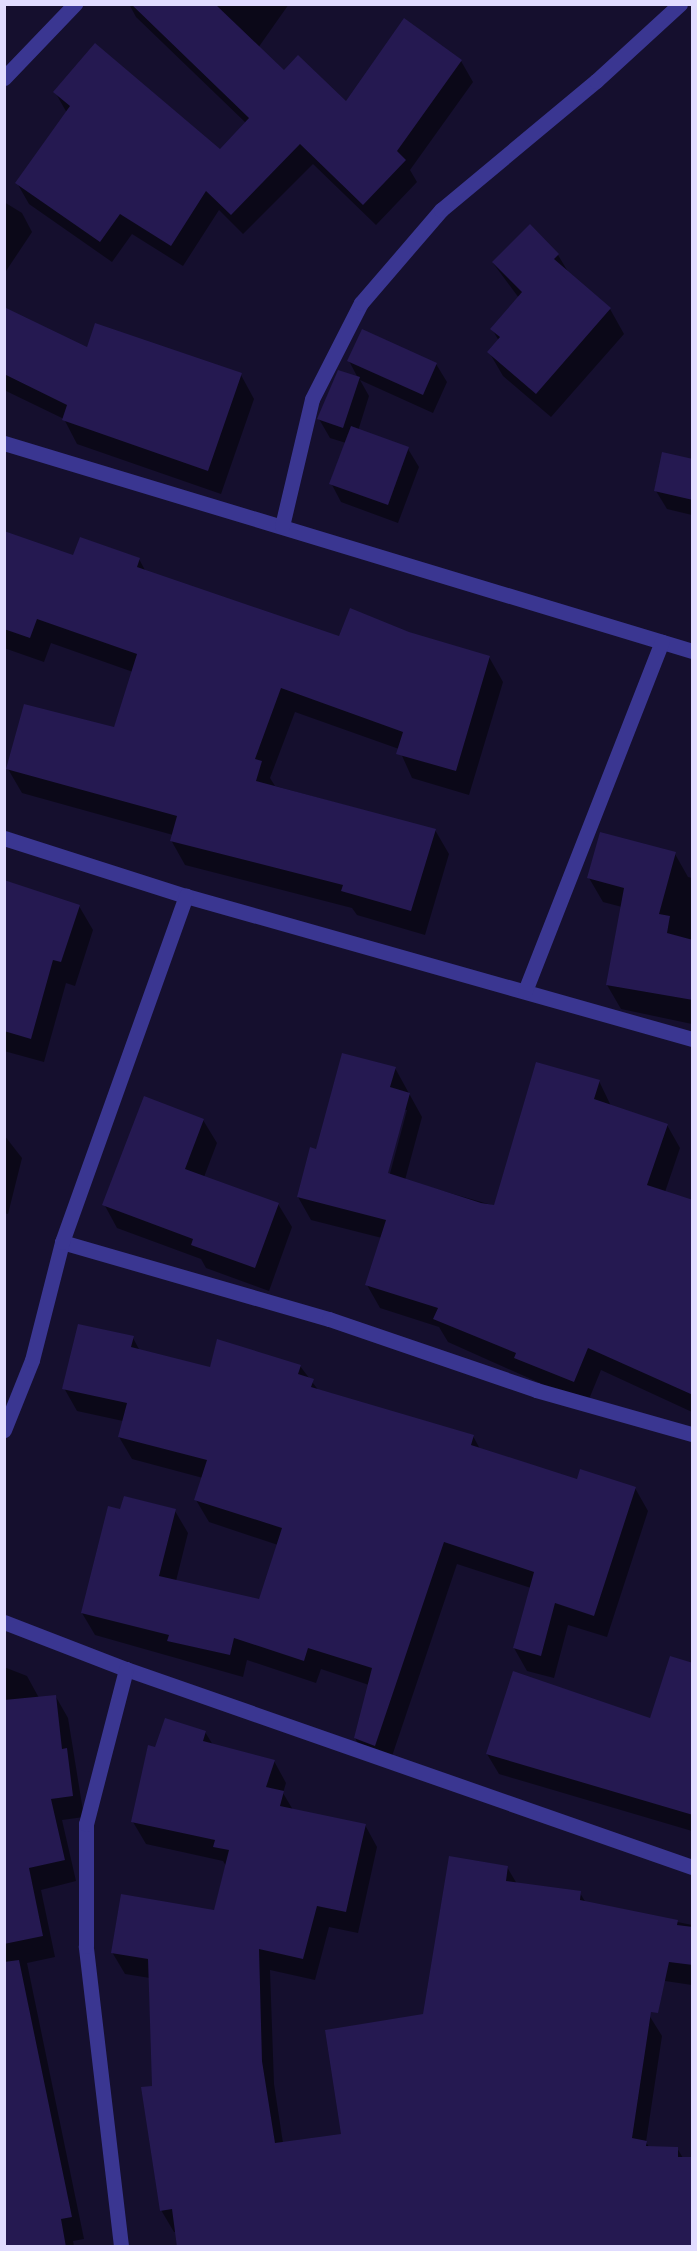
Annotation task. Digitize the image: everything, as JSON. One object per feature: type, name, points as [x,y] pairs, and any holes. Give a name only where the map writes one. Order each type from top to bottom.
[{"type":"street","points":[[4,78],[75,4]]},
{"type":"street","points":[[282,526],[312,399],[361,303],[441,210],[596,81],[680,4]]},
{"type":"street","points":[[4,443],[693,651]]},
{"type":"street","points":[[525,992],[662,642]]},
{"type":"street","points":[[4,838],[186,896],[693,1039]]},
{"type":"street","points":[[4,1430],[32,1360],[62,1242],[186,896]]},
{"type":"street","points":[[62,1242],[329,1319],[536,1390],[693,1434]]},
{"type":"street","points":[[4,1622],[126,1668],[693,1867]]},
{"type":"street","points":[[122,2247],[86,1946],[86,1824],[126,1668]]},
{"type":"building","points":[[131,4],[215,4],[284,70],[298,55],[346,101],[404,18],[462,60],[397,151],[406,160],[363,205],[300,144],[231,215],[206,191],[171,246],[120,214],[100,242],[15,183],[70,106],[53,92],[95,43],[220,149],[249,118]]},
{"type":"building","points":[[530,224],[559,254],[554,259],[611,308],[536,394],[487,352],[500,337],[490,329],[522,292],[492,262]]},
{"type":"building","points":[[4,307],[87,347],[95,323],[242,373],[208,471],[62,420],[67,405],[4,374]]},
{"type":"building","points":[[362,329],[437,363],[423,395],[347,361]]},
{"type":"building","points":[[338,370],[360,377],[343,428],[317,419]]},
{"type":"building","points":[[351,426],[409,447],[388,505],[329,484]]},
{"type":"building","points":[[662,452],[693,459],[693,500],[654,491]]},
{"type":"building","points":[[4,531],[73,555],[80,537],[140,558],[137,567],[339,636],[350,608],[409,632],[490,656],[456,771],[396,754],[403,732],[281,688],[255,759],[262,761],[256,781],[436,829],[411,911],[341,891],[343,885],[170,841],[177,816],[6,769],[24,704],[114,727],[137,654],[37,619],[30,638],[4,629]]},
{"type":"building","points":[[600,832],[676,852],[659,914],[670,916],[667,933],[693,940],[693,1000],[606,985],[624,888],[587,878]]},
{"type":"building","points":[[4,880],[80,905],[61,962],[53,960],[31,1039],[4,1031]]},
{"type":"building","points":[[342,1053],[396,1067],[390,1087],[410,1093],[388,1173],[481,1203],[494,1205],[536,1062],[600,1080],[594,1099],[668,1124],[647,1185],[693,1200],[693,1395],[588,1348],[574,1382],[514,1358],[516,1353],[433,1319],[438,1308],[365,1285],[386,1220],[297,1197],[310,1147],[316,1149]]},
{"type":"building","points":[[144,1096],[204,1119],[185,1169],[279,1203],[255,1268],[191,1245],[193,1239],[102,1205]]},
{"type":"building","points":[[78,1324],[134,1336],[131,1347],[210,1367],[217,1339],[301,1365],[298,1374],[314,1379],[311,1387],[474,1435],[471,1445],[577,1479],[580,1469],[636,1487],[594,1616],[555,1603],[541,1656],[513,1648],[534,1572],[444,1542],[375,1746],[354,1738],[372,1668],[308,1648],[304,1661],[234,1638],[230,1655],[167,1641],[169,1635],[81,1613],[108,1506],[120,1509],[124,1496],[176,1509],[159,1576],[259,1599],[282,1528],[194,1500],[207,1460],[118,1437],[127,1403],[62,1389]]},
{"type":"building","points":[[670,1656],[693,1663],[693,1815],[486,1754],[513,1671],[650,1718]]},
{"type":"building","points":[[56,1695],[62,1749],[67,1748],[73,1796],[51,1799],[65,1860],[29,1868],[43,1936],[4,1944],[4,1700]]},
{"type":"building","points":[[165,1718],[206,1731],[203,1741],[275,1760],[266,1787],[284,1791],[280,1806],[366,1824],[346,1912],[317,1906],[303,1959],[259,1949],[262,2061],[275,2143],[341,2134],[325,2030],[423,2014],[449,1856],[508,1866],[506,1881],[581,1891],[580,1900],[678,1920],[677,1925],[693,1927],[693,1965],[669,1962],[658,2013],[651,2012],[632,2138],[647,2141],[646,2146],[678,2147],[678,2157],[693,2157],[693,2247],[177,2247],[172,2209],[160,2211],[141,2087],[152,2086],[148,1959],[111,1953],[121,1894],[214,1910],[229,1850],[213,1847],[215,1840],[131,1822],[148,1745],[155,1747]]},
{"type":"building","points":[[19,1960],[72,2217],[61,2219],[66,2247],[4,2247],[4,1962]]}]
